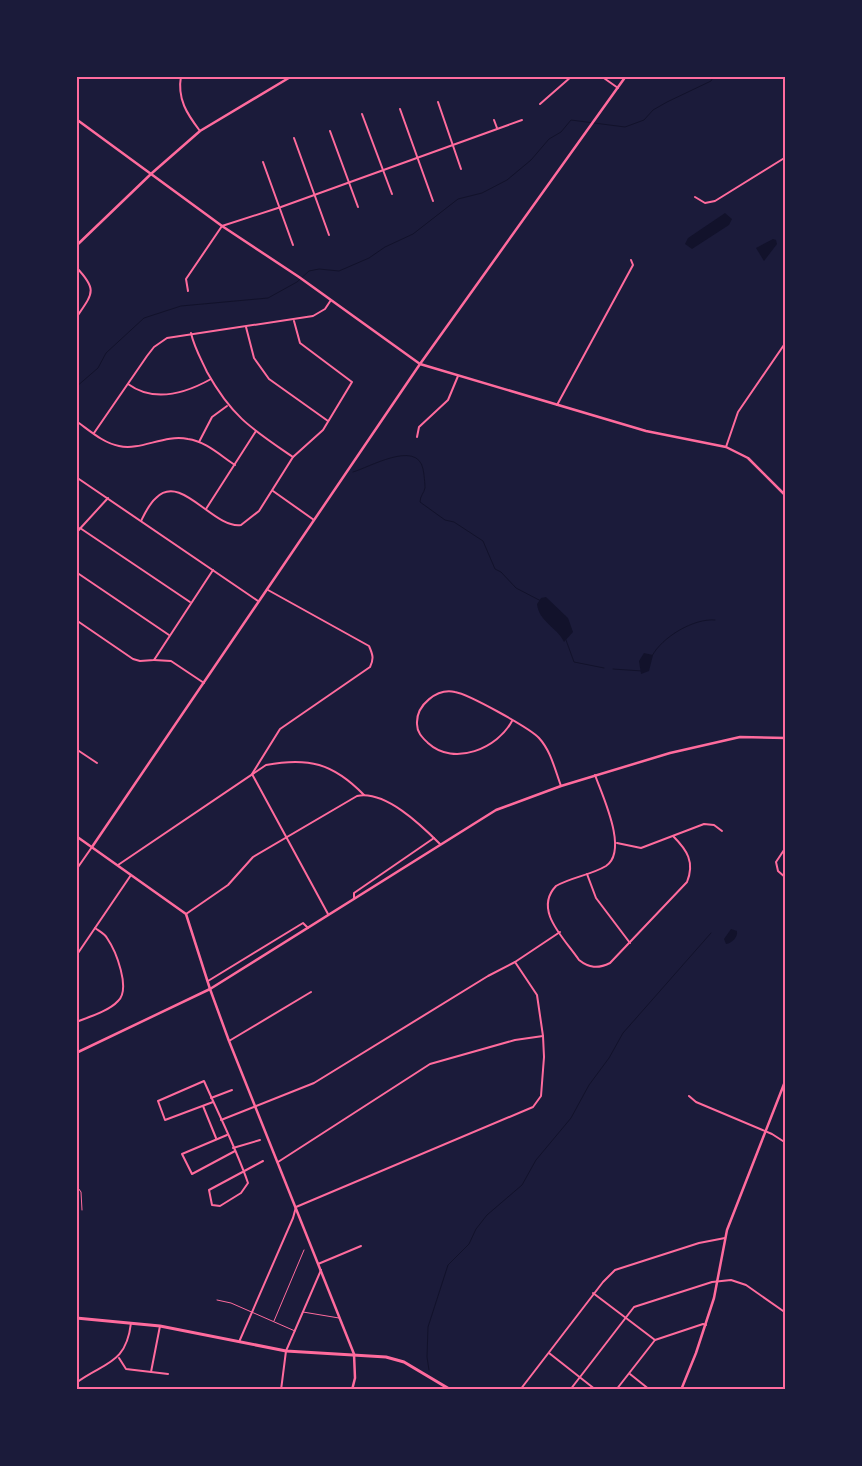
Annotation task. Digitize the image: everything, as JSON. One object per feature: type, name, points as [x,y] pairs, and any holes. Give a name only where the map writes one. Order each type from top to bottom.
[{"type":"main road","points":[[76,1318],[160,1326],[286,1351],[354,1354],[395,1359],[449,1389]]},
{"type":"street","points":[[181,76],[182,104],[200,132]]},
{"type":"street","points":[[76,246],[152,173],[200,132],[292,76]]},
{"type":"street","points":[[540,104],[572,76]]},
{"type":"street","points":[[601,76],[618,88]]},
{"type":"street","points":[[76,870],[420,364],[626,76]]},
{"type":"street","points":[[784,76],[786,80]]},
{"type":"street","points":[[438,102],[462,169]]},
{"type":"street","points":[[400,109],[433,200]]},
{"type":"street","points":[[362,114],[384,168],[392,194]]},
{"type":"street","points":[[76,119],[222,226],[299,277],[420,364],[646,431],[726,447],[748,458],[786,496]]},
{"type":"street","points":[[494,120],[497,128]]},
{"type":"street","points":[[188,292],[186,279],[222,226],[281,207],[452,143],[522,120]]},
{"type":"street","points":[[330,131],[358,207]]},
{"type":"street","points":[[294,138],[330,235]]},
{"type":"street","points":[[695,197],[705,203],[715,201],[786,157]]},
{"type":"street","points":[[263,162],[294,245]]},
{"type":"street","points":[[557,405],[633,265],[631,260]]},
{"type":"street","points":[[76,267],[89,281],[92,289],[91,295],[76,318]]},
{"type":"street","points":[[94,433],[154,347],[174,336],[294,321],[320,314],[331,300]]},
{"type":"street","points":[[141,521],[154,499],[162,493],[170,491],[183,494],[226,523],[241,525],[255,516],[273,491],[293,457],[318,437],[352,382],[300,343],[294,321]]},
{"type":"street","points":[[246,327],[254,358],[269,379],[328,421]]},
{"type":"street","points":[[191,333],[193,346],[227,406],[256,431],[293,457]]},
{"type":"street","points":[[726,447],[738,412],[786,342]]},
{"type":"street","points":[[417,437],[419,426],[448,400],[458,376]]},
{"type":"street","points":[[128,384],[143,394],[154,395],[183,392],[211,378]]},
{"type":"street","points":[[199,442],[212,417],[227,406]]},
{"type":"street","points":[[76,421],[109,443],[126,447],[174,438],[199,442],[235,465]]},
{"type":"street","points":[[206,509],[256,431]]},
{"type":"street","points":[[76,477],[260,601]]},
{"type":"street","points":[[273,491],[314,520]]},
{"type":"street","points":[[76,532],[108,498]]},
{"type":"street","points":[[80,528],[191,603]]},
{"type":"street","points":[[154,660],[213,570]]},
{"type":"street","points":[[76,572],[169,635]]},
{"type":"street","points":[[252,774],[280,729],[370,667],[373,659],[369,646],[268,590]]},
{"type":"street","points":[[76,620],[133,659],[140,661],[171,661],[204,683]]},
{"type":"street","points":[[512,721],[505,732],[494,742],[472,751],[452,755],[437,750],[427,742],[418,732],[416,722],[422,706],[441,693],[448,691],[472,698],[530,730],[543,743],[561,786]]},
{"type":"street","points":[[76,1053],[210,989],[496,810],[561,786],[645,760],[740,737],[786,738]]},
{"type":"street","points":[[76,749],[97,763]]},
{"type":"street","points":[[118,865],[266,765],[294,760],[316,762],[340,774],[364,794],[383,799],[393,805],[440,844]]},
{"type":"street","points":[[252,774],[329,916]]},
{"type":"street","points":[[595,775],[617,843],[612,859],[608,865],[556,886],[548,896],[547,912],[579,960],[589,966],[602,966],[610,963],[687,882],[691,865],[688,853],[673,836]]},
{"type":"street","points":[[186,914],[228,885],[253,857],[349,799],[364,794]]},
{"type":"street","points":[[617,843],[641,848],[704,824],[714,825],[722,831]]},
{"type":"street","points":[[76,836],[186,914],[228,1041],[354,1354],[355,1378],[352,1390]]},
{"type":"street","points":[[354,900],[354,893],[434,838]]},
{"type":"street","points":[[786,847],[776,862],[778,871],[786,878]]},
{"type":"street","points":[[587,874],[596,898],[630,943]]},
{"type":"street","points":[[76,956],[132,875]]},
{"type":"street","points":[[208,981],[303,923],[308,928]]},
{"type":"street","points":[[76,1022],[113,1005],[121,997],[123,991],[123,976],[107,938],[95,928]]},
{"type":"street","points":[[221,1120],[314,1083],[488,976],[515,962],[560,932]]},
{"type":"street","points":[[296,1207],[533,1107],[541,1096],[544,1057],[543,1036],[537,994],[515,962]]},
{"type":"street","points":[[228,1041],[310,992]]},
{"type":"street","points":[[278,1162],[430,1064],[515,1040],[543,1036]]},
{"type":"street","points":[[681,1390],[706,1325],[725,1238],[786,1079]]},
{"type":"street","points":[[213,1102],[165,1120],[158,1102],[204,1081],[221,1120],[227,1135],[238,1155],[243,1170],[248,1183],[246,1188],[220,1206],[212,1205],[209,1190],[243,1170],[263,1161]]},
{"type":"street","points":[[211,1098],[232,1090]]},
{"type":"street","points":[[689,1096],[696,1102],[765,1131],[786,1143]]},
{"type":"street","points":[[203,1106],[216,1140]]},
{"type":"street","points":[[227,1135],[182,1154],[192,1174],[235,1151]]},
{"type":"street","points":[[233,1148],[260,1140]]},
{"type":"street","points":[[240,1342],[294,1218],[296,1207]]},
{"type":"street","points":[[520,1390],[593,1293],[615,1270],[699,1243],[725,1238]]},
{"type":"street","points":[[318,1264],[362,1246]]},
{"type":"street","points":[[281,1390],[286,1351],[320,1270]]},
{"type":"street","points":[[570,1390],[634,1307],[717,1281],[731,1280],[742,1283],[786,1313]]},
{"type":"street","points":[[593,1293],[655,1340]]},
{"type":"street","points":[[76,1383],[119,1357],[127,1342],[131,1323]]},
{"type":"street","points":[[616,1390],[655,1340],[702,1324],[706,1325]]},
{"type":"street","points":[[151,1372],[160,1326]]},
{"type":"street","points":[[548,1353],[596,1390]]},
{"type":"street","points":[[119,1357],[126,1369],[168,1374]]},
{"type":"street","points":[[630,1374],[650,1390]]},
{"type":"lane","points":[[76,1185],[81,1192],[82,1210]]},
{"type":"lane","points":[[274,1322],[304,1250]]},
{"type":"lane","points":[[216,1300],[231,1303],[295,1331]]},
{"type":"lane","points":[[303,1312],[339,1318]]},
{"type":"shaded area","points":[[725,213],[732,219],[729,225],[692,249],[685,244],[688,238]]},
{"type":"shaded area","points":[[773,239],[776,240],[777,244],[764,261],[756,248]]},
{"type":"shaded area","points":[[546,597],[568,618],[573,632],[564,642],[538,610],[537,604],[541,598]]},
{"type":"shaded area","points":[[644,653],[653,655],[649,671],[641,674],[639,661]]},
{"type":"shaded area","points":[[731,929],[737,931],[737,935],[726,944],[724,939]]},
{"type":"waterway","points":[[76,387],[98,368],[106,353],[144,318],[181,306],[268,298],[297,282],[309,271],[319,269],[339,271],[369,258],[385,247],[413,234],[458,199],[482,193],[507,180],[531,160],[549,139],[561,132],[571,120],[625,127],[644,120],[653,110],[711,81],[714,76]]},
{"type":"waterway","points":[[353,472],[391,458],[412,456],[419,460],[423,469],[425,486],[420,502],[445,520],[454,522],[483,541],[495,569],[501,572],[516,588],[541,601]]},
{"type":"waterway","points":[[652,656],[663,642],[679,630],[698,622],[715,620]]},
{"type":"waterway","points":[[566,640],[574,662],[604,668]]},
{"type":"waterway","points":[[613,669],[642,671]]},
{"type":"waterway","points":[[429,1370],[427,1357],[428,1327],[448,1265],[469,1244],[476,1229],[487,1215],[522,1185],[536,1160],[571,1118],[589,1085],[609,1058],[623,1033],[711,933]]}]
